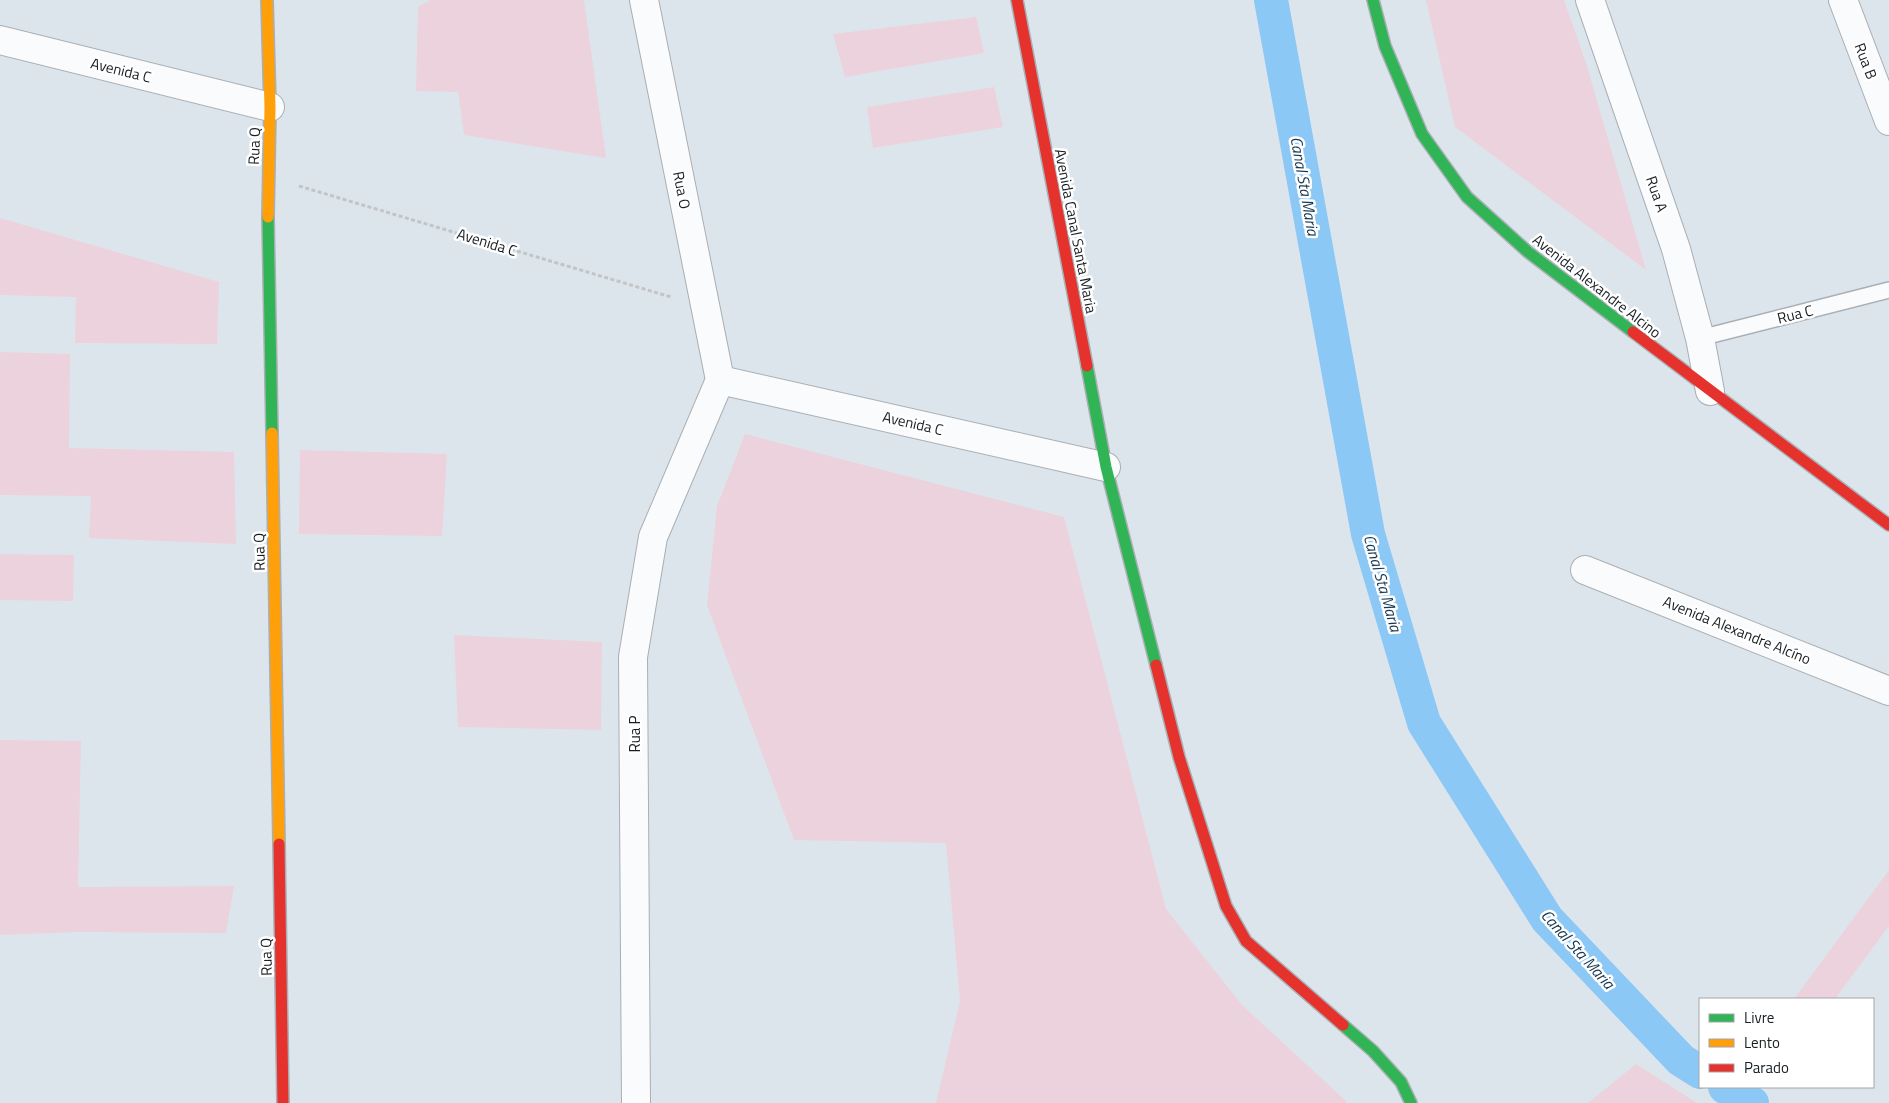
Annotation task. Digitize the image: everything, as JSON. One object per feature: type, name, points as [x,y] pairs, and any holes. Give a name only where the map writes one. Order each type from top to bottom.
[{"type":"street","name":"Rua Q","points":[[267,0],[270,107],[268,177],[284,1103]]},
{"type":"street","name":"Rua O","points":[[644,0],[720,380]]},
{"type":"street","name":"Avenida Canal Santa Maria","points":[[1017,0],[1106,467],[1179,757],[1226,906],[1246,941],[1373,1051],[1401,1082],[1411,1103]]},
{"type":"street","name":"Avenida Alexandre Alcino","points":[[1373,0],[1385,46],[1422,134],[1466,197],[1528,252],[1889,525]]},
{"type":"street","name":"Rua A","points":[[1590,0],[1676,249],[1700,338],[1710,391]]},
{"type":"street","name":"Rua B","points":[[1843,0],[1889,122]]},
{"type":"street","name":"Avenida C","points":[[0,40],[270,107]]},
{"type":"street","name":"Avenida C","points":[[720,380],[1106,467]]},
{"type":"street","name":"Rua P","points":[[636,1103],[633,657],[652,537],[720,380]]},
{"type":"street","name":"Avenida Alexandre Alcíno","points":[[1585,570],[1889,691]]},
{"type":"lane","name":"Rua C","points":[[1700,338],[1889,290]]},
{"type":"path","name":"Avenida C","points":[[268,177],[706,307]]},
{"type":"shaded area","points":[[430,0],[584,0],[606,158],[464,135],[458,92],[416,91],[418,7]]},
{"type":"shaded area","points":[[1426,0],[1564,0],[1586,63],[1646,270],[1455,127]]},
{"type":"shaded area","points":[[976,17],[984,53],[845,77],[833,34]]},
{"type":"shaded area","points":[[994,87],[1003,127],[873,148],[867,107]]},
{"type":"shaded area","points":[[0,218],[219,282],[217,344],[75,343],[76,297],[0,295]]},
{"type":"shaded area","points":[[0,352],[70,354],[69,448],[234,452],[236,544],[89,538],[91,496],[0,495]]},
{"type":"shaded area","points":[[745,434],[1064,517],[1166,909],[1242,1005],[1346,1103],[936,1103],[960,1001],[946,843],[794,840],[707,605],[717,506]]},
{"type":"shaded area","points":[[300,450],[447,454],[442,536],[299,534]]},
{"type":"shaded area","points":[[0,554],[74,555],[73,601],[0,600]]},
{"type":"shaded area","points":[[454,635],[602,642],[601,730],[458,727]]},
{"type":"shaded area","points":[[0,740],[81,741],[78,887],[234,886],[226,933],[78,932],[0,935]]},
{"type":"shaded area","points":[[1889,870],[1889,926],[1836,998],[1795,998]]},
{"type":"shaded area","points":[[1636,1064],[1697,1103],[1588,1103]]},
{"type":"waterway","name":"Canal Sta Maria","points":[[1271,0],[1368,534],[1424,723],[1547,919],[1681,1060],[1699,1071]]},
{"type":"waterway","name":"Canal Sta Maria","points":[[1727,1088],[1752,1103]]},
{"type":"traffic: fast","points":[[1373,0],[1385,46],[1422,134],[1467,197],[1528,252],[1633,332]]},
{"type":"traffic: fast","points":[[268,217],[272,433]]},
{"type":"traffic: fast","points":[[1087,366],[1106,467],[1156,665]]},
{"type":"traffic: fast","points":[[1343,1025],[1373,1051],[1401,1082],[1411,1103]]},
{"type":"traffic: slow","points":[[267,0],[270,107],[268,217]]},
{"type":"traffic: slow","points":[[272,433],[279,844]]},
{"type":"traffic: jam","points":[[1017,0],[1087,366]]},
{"type":"traffic: jam","points":[[1633,332],[1889,525]]},
{"type":"traffic: jam","points":[[1156,665],[1179,757],[1226,906],[1246,941],[1343,1025]]},
{"type":"traffic: jam","points":[[279,844],[283,1103]]}]
